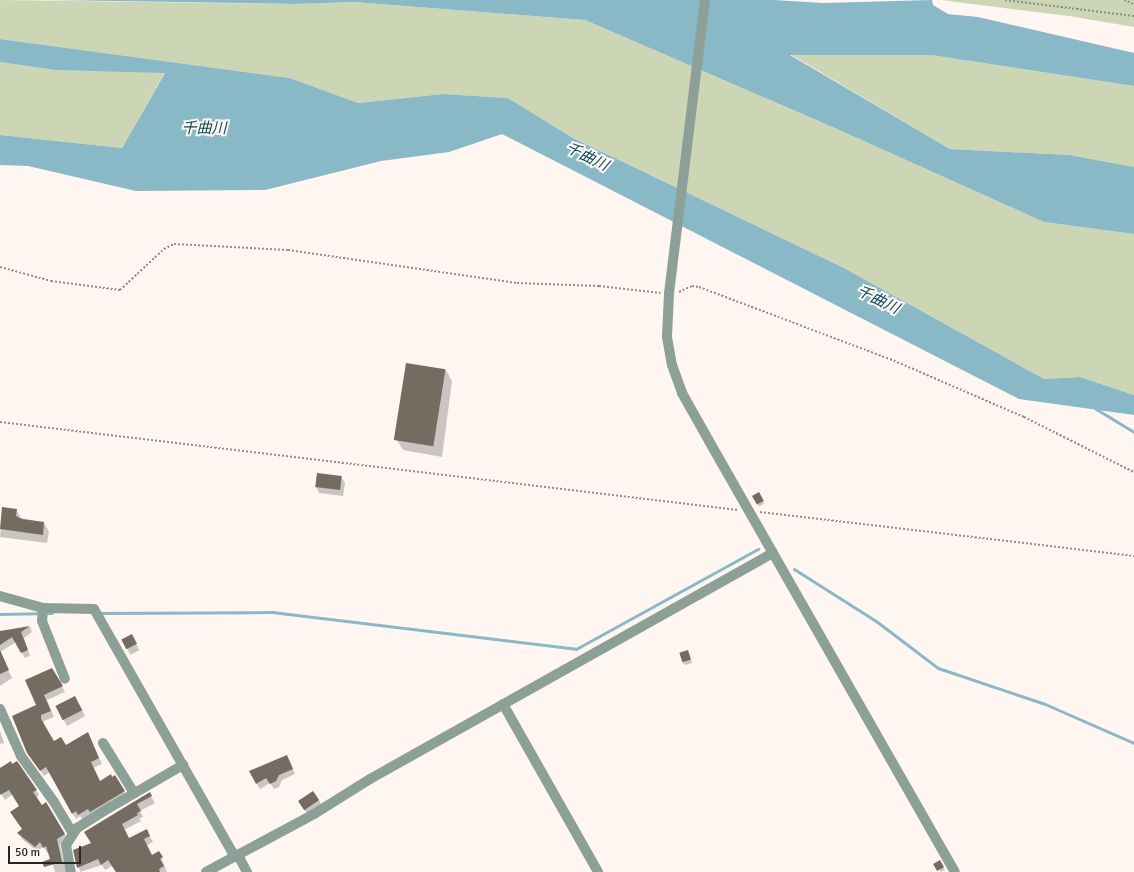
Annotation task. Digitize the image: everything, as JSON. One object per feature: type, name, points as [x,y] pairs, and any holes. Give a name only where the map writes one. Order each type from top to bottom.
[{"type":"street","points":[[705,0],[669,294],[667,337],[676,378],[749,511],[955,872]]},
{"type":"street","points":[[206,872],[314,814],[370,779],[773,553]]},
{"type":"street","points":[[0,596],[42,612],[90,607],[97,613],[183,765],[247,872]]},
{"type":"street","points":[[42,612],[65,679]]},
{"type":"street","points":[[504,704],[598,872]]},
{"type":"street","points":[[0,709],[21,756],[54,802],[73,834]]},
{"type":"street","points":[[103,743],[134,793]]},
{"type":"street","points":[[72,872],[66,845],[77,828],[183,765]]},
{"type":"path","points":[[1005,0],[1134,16]]},
{"type":"path","points":[[1124,0],[1134,4]]},
{"type":"path","points":[[0,267],[51,281],[120,290],[164,249],[174,244],[288,250],[517,283],[599,286],[669,294],[692,286],[699,287],[890,358],[1024,417],[1134,472]]},
{"type":"path","points":[[0,422],[1134,556]]},
{"type":"green space","points":[[0,0],[295,4],[354,2],[585,20],[837,129],[1044,222],[1134,234],[1134,395],[1080,377],[1044,379],[844,268],[573,138],[508,98],[443,94],[358,103],[290,78],[0,39]]},
{"type":"green space","points":[[941,0],[1134,0],[1134,27],[1069,16]]},
{"type":"green space","points":[[790,54],[931,55],[1134,86],[1134,167],[1070,155],[950,149]]},
{"type":"green space","points":[[0,62],[55,70],[165,72],[122,148],[0,135]]},
{"type":"water","points":[[47,0],[773,0],[824,3],[932,0],[933,5],[948,14],[978,17],[1134,53],[1134,86],[931,55],[790,55],[950,149],[1070,155],[1134,167],[1134,234],[1044,222],[837,129],[585,20],[354,2],[295,4]]},
{"type":"water","name":"千曲川","points":[[0,39],[290,78],[358,103],[443,94],[508,98],[573,138],[844,268],[1044,379],[1080,377],[1134,395],[1134,415],[1019,399],[502,134],[449,152],[381,161],[265,190],[136,191],[28,166],[0,165],[0,135],[122,148],[165,73],[55,70],[0,62]]},
{"type":"building","points":[[406,363],[446,369],[433,446],[394,440]]},
{"type":"building","points":[[317,473],[342,476],[340,490],[315,487]]},
{"type":"building","points":[[759,492],[764,501],[757,505],[752,496]]},
{"type":"building","points":[[2,507],[17,509],[16,516],[22,519],[44,522],[43,535],[0,529]]},
{"type":"building","points":[[30,626],[21,632],[28,650],[21,653],[12,637],[0,645],[0,631]]},
{"type":"building","points":[[132,634],[137,644],[126,649],[121,639]]},
{"type":"building","points":[[0,650],[9,670],[0,674]]},
{"type":"building","points":[[688,650],[691,660],[682,662],[679,653]]},
{"type":"building","points":[[52,668],[63,686],[44,695],[51,711],[41,715],[41,719],[54,741],[61,737],[66,745],[88,732],[99,758],[91,762],[100,781],[111,774],[112,777],[115,775],[125,791],[90,812],[88,809],[78,815],[76,811],[72,814],[46,767],[40,771],[27,753],[12,716],[36,705],[25,680]]},
{"type":"building","points":[[75,696],[82,710],[63,720],[55,706]]},
{"type":"building","points":[[287,755],[293,769],[279,775],[276,781],[270,784],[266,778],[256,784],[249,771]]},
{"type":"building","points":[[11,761],[12,764],[17,761],[37,790],[33,792],[42,805],[46,802],[65,834],[57,839],[62,862],[44,867],[42,862],[50,859],[46,846],[43,848],[40,842],[35,847],[17,833],[22,829],[10,812],[19,806],[9,790],[0,795],[0,768]]},
{"type":"building","points":[[313,791],[319,800],[304,810],[298,801]]},
{"type":"building","points":[[150,792],[152,796],[137,804],[141,811],[137,813],[138,815],[122,824],[129,838],[147,829],[150,836],[144,839],[152,855],[159,851],[163,857],[160,859],[164,866],[159,869],[160,872],[116,872],[108,860],[101,865],[98,859],[77,868],[73,850],[91,843],[84,832]]},
{"type":"building","points":[[940,860],[944,867],[937,871],[933,864]]},
{"type":"waterway","points":[[1096,409],[1134,432]]},
{"type":"waterway","points":[[98,613],[272,612],[576,649],[758,549]]},
{"type":"waterway","points":[[794,569],[876,621],[938,668],[1045,704],[1134,743]]},
{"type":"waterway","points":[[0,614],[52,613]]}]
